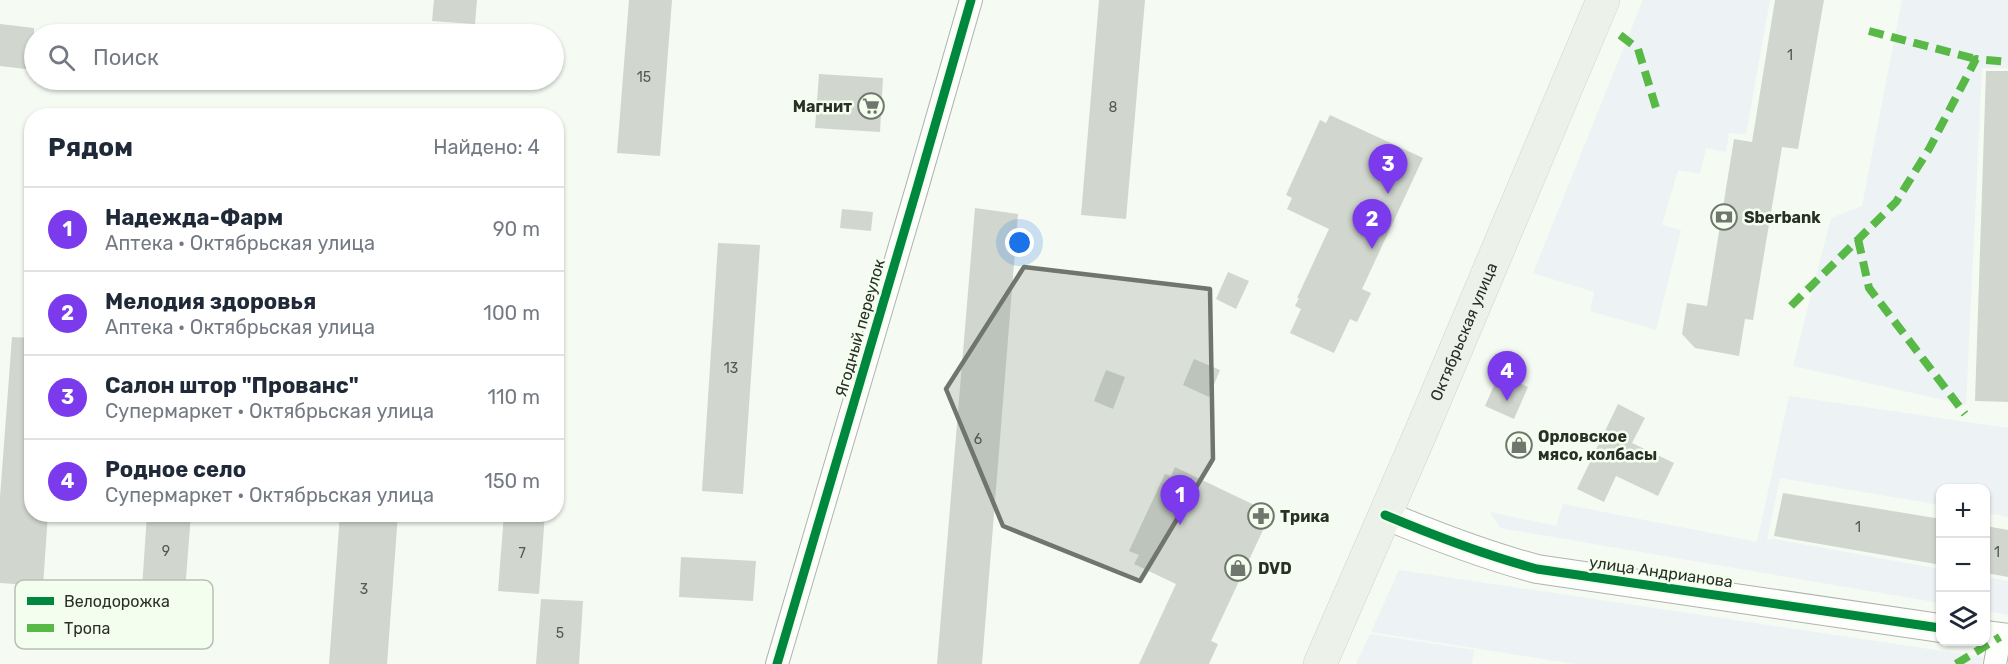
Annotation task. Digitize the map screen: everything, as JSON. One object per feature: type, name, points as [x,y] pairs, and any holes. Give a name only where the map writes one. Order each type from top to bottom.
[{"type":"main road","name":"Октябрьская улица","points":[[1320,664],[1603,0]]},
{"type":"street","name":"Ягодный переулок","points":[[777,664],[971,0]]},
{"type":"street","name":"улица Андрианова","points":[[1385,515],[1453,544],[1537,569],[1936,627]]},
{"type":"highlighted area","points":[[1024,267],[1210,289],[1213,459],[1140,581],[1003,526],[946,389]]},
{"type":"shaded area","points":[[1643,0],[1770,0],[1746,134],[1729,133],[1726,152],[1706,148],[1700,174],[1678,170],[1662,225],[1681,230],[1656,330],[1590,311],[1594,292],[1533,273]]},
{"type":"shaded area","points":[[1902,0],[2008,0],[2008,68],[1982,68],[1966,405],[1793,366],[1831,218],[1862,206]]},
{"type":"shaded area","points":[[1789,396],[2008,428],[2008,517],[1990,514],[1990,484],[1936,484],[1936,504],[1780,478],[1767,540],[1774,539],[1936,568],[1936,602],[1500,528],[1490,512],[1556,526],[1563,504],[1757,542]]},
{"type":"shaded area","points":[[1399,570],[1983,657],[1982,664],[1575,664],[1371,632]]},
{"type":"shaded area","points":[[1990,578],[2008,581],[2008,615],[1990,612]]},
{"type":"shaded area","points":[[1370,634],[1474,650],[1472,664],[1356,664]]},
{"type":"building","points":[[434,0],[477,0],[475,24],[432,21]]},
{"type":"building","points":[[629,0],[672,0],[660,156],[617,153]]},
{"type":"building","points":[[1099,0],[1145,0],[1126,219],[1081,215]]},
{"type":"building","points":[[1775,0],[1824,0],[1798,149],[1782,147],[1753,320],[1745,319],[1739,356],[1695,348],[1682,334],[1687,303],[1707,306],[1734,139],[1752,142]]},
{"type":"building","points":[[0,24],[24,27],[24,69],[0,66]]},
{"type":"building","points":[[1986,71],[2008,71],[2008,402],[1975,401]]},
{"type":"building","points":[[819,74],[883,78],[880,132],[815,128]]},
{"type":"building","points":[[1330,115],[1423,158],[1362,289],[1371,293],[1357,322],[1350,319],[1334,353],[1290,333],[1301,309],[1295,306],[1299,298],[1297,298],[1329,229],[1287,209],[1292,198],[1286,195],[1320,120],[1326,123]]},
{"type":"building","points":[[975,208],[1018,214],[982,664],[937,664]]},
{"type":"building","points":[[842,209],[873,212],[871,231],[840,228]]},
{"type":"building","points":[[718,243],[760,245],[743,494],[702,491]]},
{"type":"building","points":[[1228,272],[1249,281],[1236,309],[1216,299]]},
{"type":"building","points":[[12,337],[24,338],[24,522],[47,522],[43,580],[15,580],[15,584],[0,583],[0,497]]},
{"type":"building","points":[[1194,359],[1220,370],[1209,397],[1183,385]]},
{"type":"building","points":[[1106,370],[1125,377],[1113,409],[1094,401]]},
{"type":"building","points":[[1499,374],[1528,387],[1514,419],[1485,406]]},
{"type":"building","points":[[1618,404],[1645,418],[1632,443],[1674,463],[1658,496],[1616,476],[1604,502],[1577,489]]},
{"type":"building","points":[[1175,467],[1271,513],[1211,641],[1218,644],[1209,664],[1139,664],[1176,584],[1134,564],[1139,555],[1129,551],[1165,474],[1171,476]]},
{"type":"building","points":[[1783,493],[1936,518],[1936,564],[1774,536]]},
{"type":"building","points":[[146,522],[190,522],[186,580],[143,580]]},
{"type":"building","points":[[339,522],[397,522],[387,664],[329,664]]},
{"type":"building","points":[[503,522],[544,522],[539,594],[498,591]]},
{"type":"building","points":[[1990,527],[2008,530],[2008,577],[1990,574]]},
{"type":"building","points":[[681,557],[756,561],[753,601],[679,597]]},
{"type":"building","points":[[541,599],[583,601],[579,664],[536,664]]},
{"type":"marked path","points":[[1869,31],[1976,59]]},
{"type":"marked path","points":[[1620,35],[1638,49],[1657,111]]},
{"type":"marked path","points":[[1791,306],[1896,202],[1929,149],[1976,59],[2008,62]]},
{"type":"marked path","points":[[1858,239],[1869,288],[1965,414]]},
{"type":"marked path","points":[[1956,664],[2000,637]]},
{"type":"cycle path","points":[[777,664],[971,0]]},
{"type":"cycle path","points":[[1385,515],[1460,545],[1537,569],[1936,627]]},
{"type":"place","name":"Магнит","points":[[871,106]]},
{"type":"place","name":"Салон штор \"Прованс\"","points":[[1388,194]]},
{"type":"place","name":"Sberbank","points":[[1724,217]]},
{"type":"place","name":"Мелодия здоровья","points":[[1372,249]]},
{"type":"place","name":"Родное село","points":[[1507,401]]},
{"type":"place","name":"Орловское мясо, колбасы","points":[[1519,445]]},
{"type":"place","name":"Трика","points":[[1261,516]]},
{"type":"place","name":"Надежда-Фарм","points":[[1180,525]]},
{"type":"place","name":"DVD","points":[[1238,568]]}]
